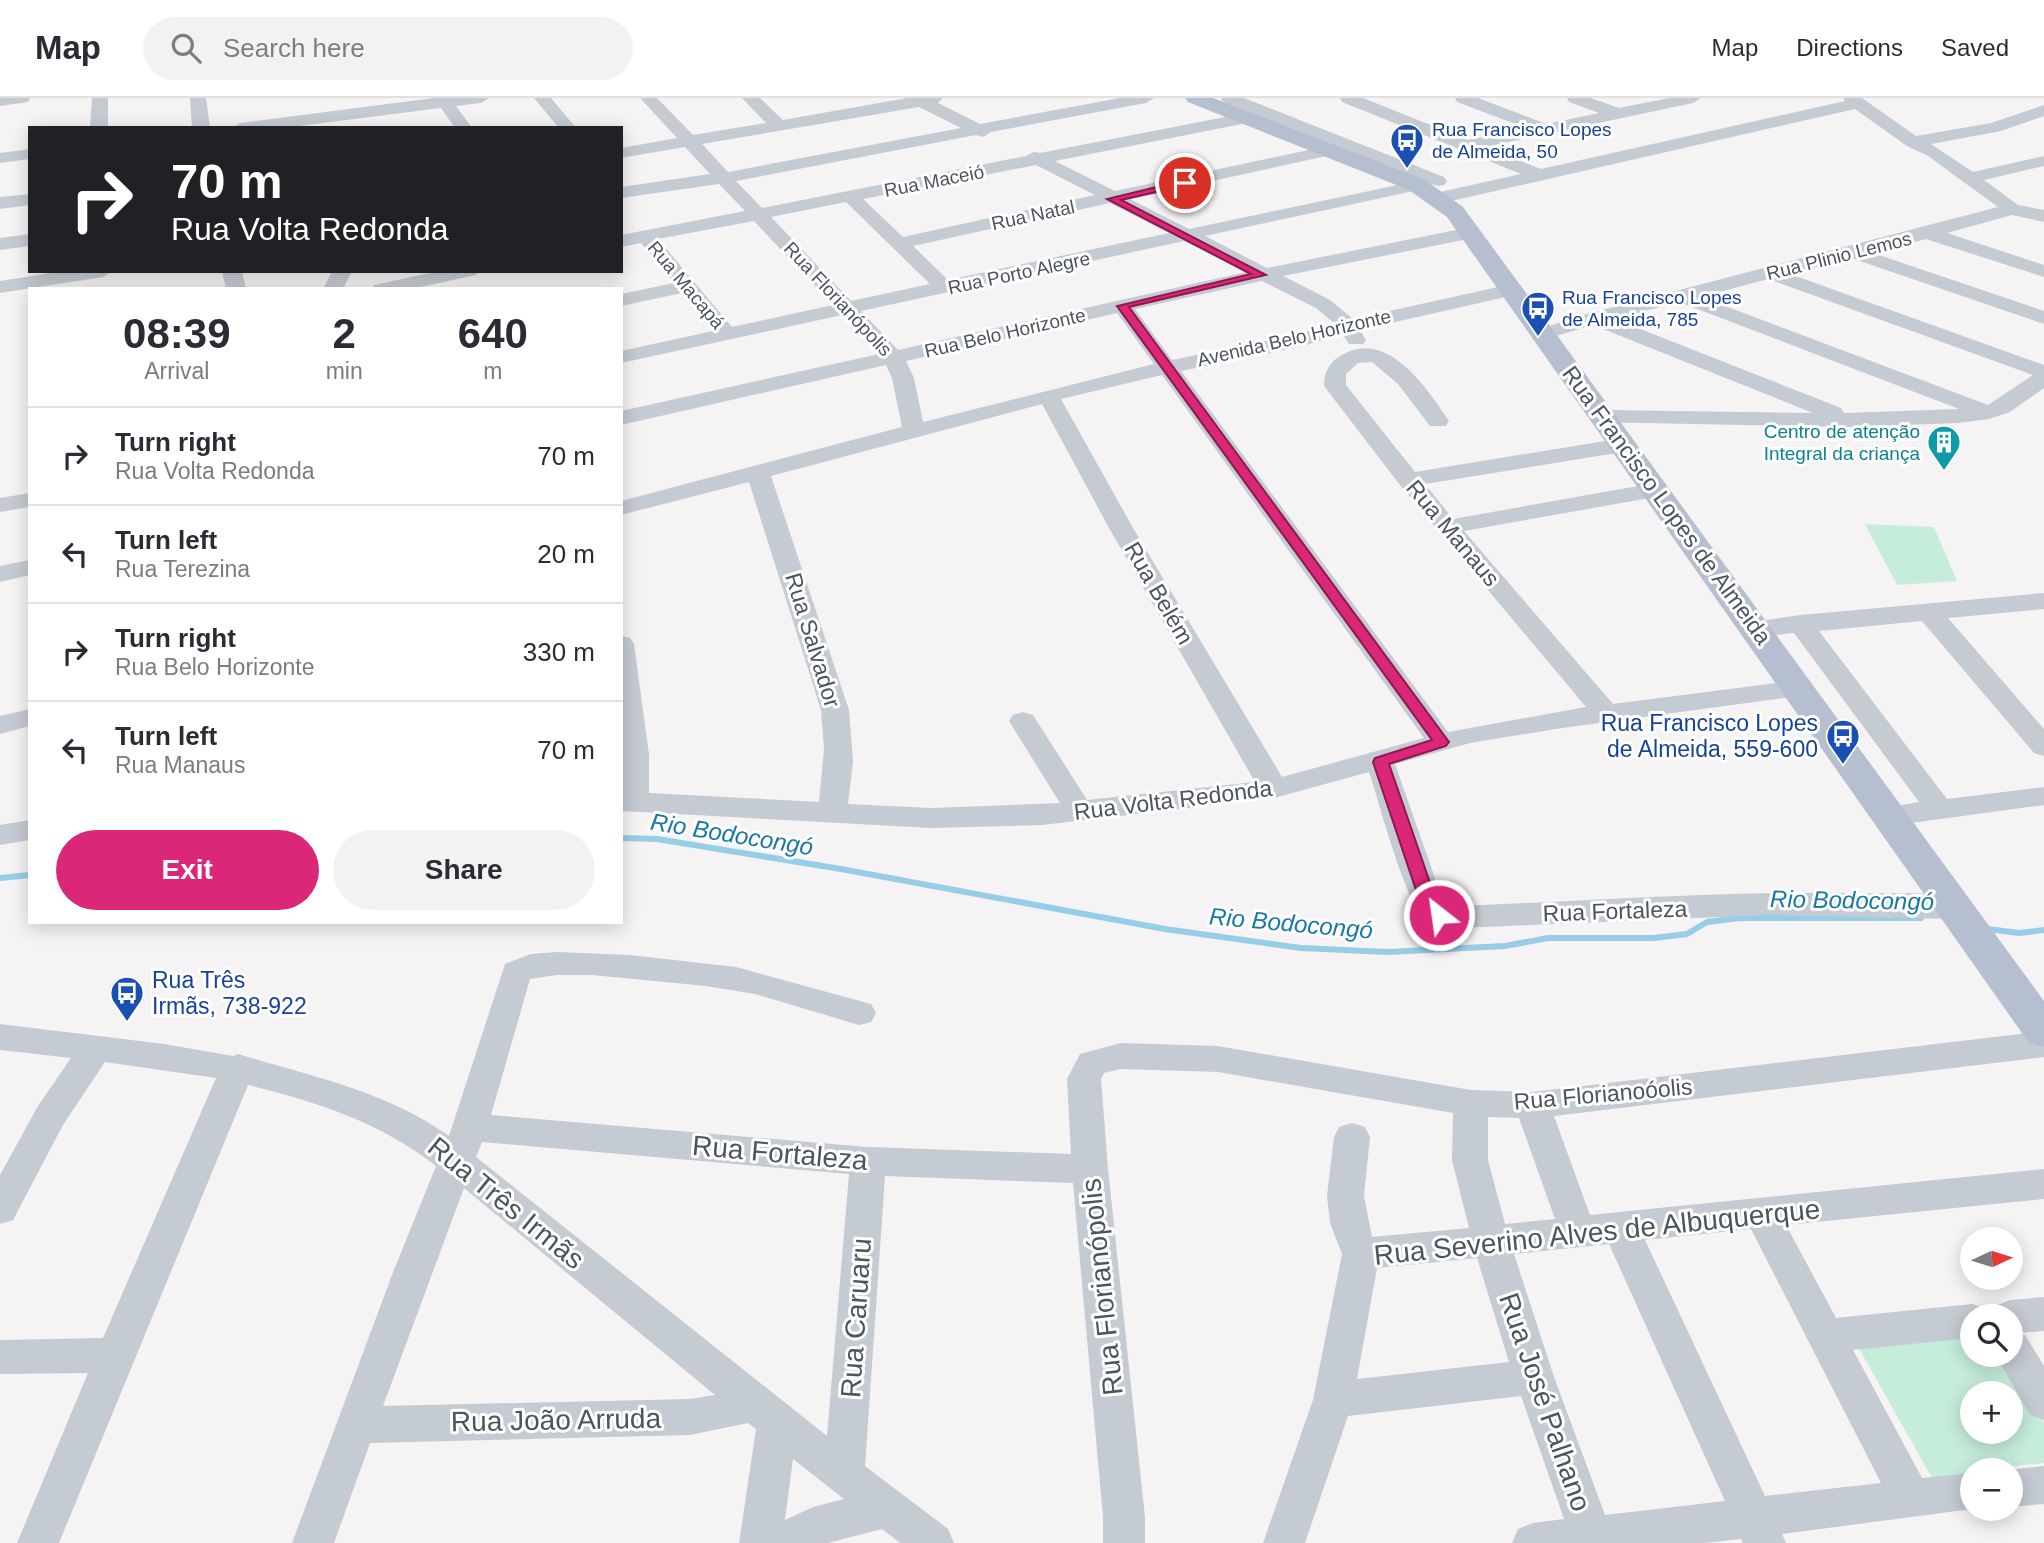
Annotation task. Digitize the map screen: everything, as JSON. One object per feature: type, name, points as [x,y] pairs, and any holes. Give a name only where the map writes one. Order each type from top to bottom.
[{"type":"main road","name":"Rua Francisco Lopes de Almeida","points":[[1195,98],[1238,108],[1331,150],[1440,192],[2044,1032]]},
{"type":"street","points":[[0,101],[22,98]]},
{"type":"street","points":[[99,126],[100,98]]},
{"type":"street","points":[[198,98],[201,126]]},
{"type":"street","points":[[298,98],[302,120]]},
{"type":"street","points":[[256,126],[394,103],[422,105],[443,100],[481,98]]},
{"type":"street","points":[[542,98],[566,126]]},
{"type":"street","name":"Rua Florianópolis","points":[[648,98],[894,358],[903,378],[914,430]]},
{"type":"street","points":[[750,98],[780,127]]},
{"type":"street","points":[[623,153],[941,98]]},
{"type":"street","points":[[623,193],[722,178],[1146,98]]},
{"type":"street","points":[[1348,98],[1540,175]]},
{"type":"street","points":[[1463,98],[1544,129]]},
{"type":"street","points":[[1575,98],[1619,114]]},
{"type":"street","points":[[1469,145],[1693,98]]},
{"type":"street","points":[[443,100],[462,126]]},
{"type":"street","points":[[918,100],[1323,304],[1350,327],[1363,356],[1388,360],[1438,421]]},
{"type":"street","points":[[1867,100],[2012,209],[2044,216]]},
{"type":"street","name":"Rua Porto Alegre","points":[[623,357],[1188,236],[1540,175],[1867,100]]},
{"type":"street","points":[[816,104],[837,117]]},
{"type":"street","points":[[414,126],[422,105]]},
{"type":"street","points":[[1238,108],[1440,192]]},
{"type":"street","name":"Rua Maceió","points":[[623,241],[1040,160],[1238,108]]},
{"type":"street","points":[[1924,145],[1995,127],[2044,110]]},
{"type":"street","name":"Rua Natal","points":[[900,243],[1331,150]]},
{"type":"street","points":[[0,158],[28,154]]},
{"type":"street","points":[[1970,178],[2044,161]]},
{"type":"street","points":[[851,197],[945,288]]},
{"type":"street","points":[[0,203],[28,199]]},
{"type":"street","name":"Rua Plinio Lemos","points":[[1543,334],[1594,318],[1852,253],[2012,209]]},
{"type":"street","points":[[1947,228],[2044,259]]},
{"type":"street","name":"Rua Belo Horizonte","points":[[623,418],[1261,275],[1471,233]]},
{"type":"street","points":[[1927,233],[2044,271]]},
{"type":"street","name":"Rua Macapá","points":[[645,236],[727,334]]},
{"type":"street","points":[[0,244],[28,240]]},
{"type":"street","points":[[1852,253],[2044,318]]},
{"type":"street","points":[[0,287],[90,273]]},
{"type":"street","points":[[392,287],[459,273]]},
{"type":"street","points":[[1769,273],[2044,372]]},
{"type":"street","points":[[623,300],[688,286]]},
{"type":"street","name":"Avenida Belo Horizonte","points":[[914,430],[1169,367],[1294,342],[1388,316],[1512,290]]},
{"type":"street","points":[[1681,296],[1989,412]]},
{"type":"street","points":[[1122,306],[1441,742]]},
{"type":"street","points":[[1594,318],[1850,420]]},
{"type":"street","name":"Rua Manaus","points":[[1363,356],[1349,359],[1340,365],[1333,378],[1335,386],[1408,480],[1606,713]]},
{"type":"street","points":[[1602,417],[1850,420],[1958,416],[1989,412],[2002,407],[2044,378]]},
{"type":"street","name":"Rua Belém","points":[[1048,396],[1121,528],[1274,789]]},
{"type":"street","points":[[623,507],[914,430]]},
{"type":"street","points":[[1408,480],[1623,445]]},
{"type":"street","name":"Rua Salvador","points":[[758,472],[835,709],[840,740],[840,770],[832,813]]},
{"type":"street","points":[[1447,527],[1655,490]]},
{"type":"street","points":[[0,505],[28,500]]},
{"type":"street","points":[[0,574],[28,568]]},
{"type":"street","points":[[1756,629],[2044,601]]},
{"type":"street","points":[[1928,611],[2044,747]]},
{"type":"street","points":[[1800,623],[1939,809]]},
{"type":"street","points":[[623,660],[635,755],[628,801]]},
{"type":"street","name":"Rua Volta Redonda","points":[[628,801],[931,818],[1042,815],[1274,789],[1380,762],[1441,742],[1501,729],[1799,688]]},
{"type":"street","points":[[0,725],[28,718]]},
{"type":"street","points":[[1023,721],[1079,810]]},
{"type":"street","name":"Rua Fortaleza","points":[[1380,762],[1426,895],[1433,911],[1439,915],[1459,918],[1749,906],[1871,904],[1970,928]]},
{"type":"street","points":[[1889,816],[2044,796]]},
{"type":"street","points":[[0,835],[28,830]]},
{"type":"street","points":[[313,1543],[411,1275],[463,1144],[516,972],[521,967],[554,963],[718,975],[755,982],[859,1013]]},
{"type":"street","name":"Rua Três Irmãs","points":[[0,1037],[239,1067],[362,1105],[417,1132],[463,1144],[765,1413],[933,1543]]},
{"type":"street","name":"Rua Florianoóolis","points":[[1121,1056],[1218,1059],[1471,1102],[1532,1105],[2044,1044]]},
{"type":"street","points":[[0,1209],[44,1126],[96,1049]]},
{"type":"street","name":"Rua Florianópolis","points":[[1121,1056],[1092,1063],[1084,1079],[1090,1169],[1124,1517],[1124,1543]]},
{"type":"street","points":[[38,1543],[239,1067]]},
{"type":"street","name":"Rua José Palhano","points":[[1471,1102],[1470,1160],[1490,1239],[1534,1377],[1591,1536]]},
{"type":"street","points":[[1532,1105],[1578,1232]]},
{"type":"street","points":[[1352,1137],[1344,1206],[1353,1238],[1361,1254]]},
{"type":"street","name":"Rua Fortaleza","points":[[463,1144],[1090,1169]]},
{"type":"street","name":"Rua Caruaru","points":[[844,1475],[868,1161]]},
{"type":"street","name":"Rua Severino Alves de Albuquerque","points":[[1284,1543],[1333,1400],[1361,1254],[2044,1184]]},
{"type":"street","points":[[1761,1213],[1911,1499]]},
{"type":"street","points":[[1621,1228],[1759,1529]]},
{"type":"street","points":[[2023,1316],[2044,1314]]},
{"type":"street","points":[[1827,1336],[1960,1322]]},
{"type":"street","points":[[0,1357],[115,1356]]},
{"type":"street","points":[[2023,1367],[2044,1402]]},
{"type":"street","points":[[1333,1400],[1534,1377]]},
{"type":"street","points":[[760,1543],[765,1413]]},
{"type":"street","name":"Rua João Arruda","points":[[356,1425],[765,1413]]},
{"type":"street","points":[[2023,1488],[2044,1485]]},
{"type":"street","points":[[1533,1543],[1591,1536],[1759,1529],[1911,1499],[1960,1493]]},
{"type":"street","points":[[783,1543],[813,1527],[886,1508]]},
{"type":"green space","points":[[1865,524],[1934,527],[1957,581],[1897,585]]},
{"type":"green space","points":[[1960,1334],[1960,1367],[2008,1367],[2017,1381],[1960,1381],[1960,1444],[2023,1444],[2023,1391],[2044,1423],[2044,1463],[2023,1465],[2023,1458],[1960,1458],[1960,1474],[1932,1478],[1857,1345]]},
{"type":"waterway","name":"Rio Bodocongó","points":[[623,838],[657,839],[841,869],[1165,929],[1301,948],[1388,952],[1505,946],[1548,938],[1654,938],[1687,934],[1707,922],[1739,918],[1921,918]]},
{"type":"waterway","name":"Rio Bodocongó","points":[[0,878],[28,875]]},
{"type":"waterway","name":"Rio Bodocongó","points":[[1987,929],[2019,933],[2044,930]]},
{"type":"place","name":"Rua Francisco Lopes de Almeida, 50","points":[[1407,170]]},
{"type":"place","name":"Rua Francisco Lopes de Almeida, 785","points":[[1538,338]]},
{"type":"place","name":"Centro de atenção Integral da criança","points":[[1944,472]]},
{"type":"place","name":"Rua Francisco Lopes de Almeida, 559-600","points":[[1843,766]]},
{"type":"place","name":"Rua Três Irmãs, 738-922","points":[[127,1023]]},
{"type":"route","points":[[1185,183],[1112,199],[1261,275],[1122,306],[1441,742],[1380,762],[1428,902],[1439,915]]}]
